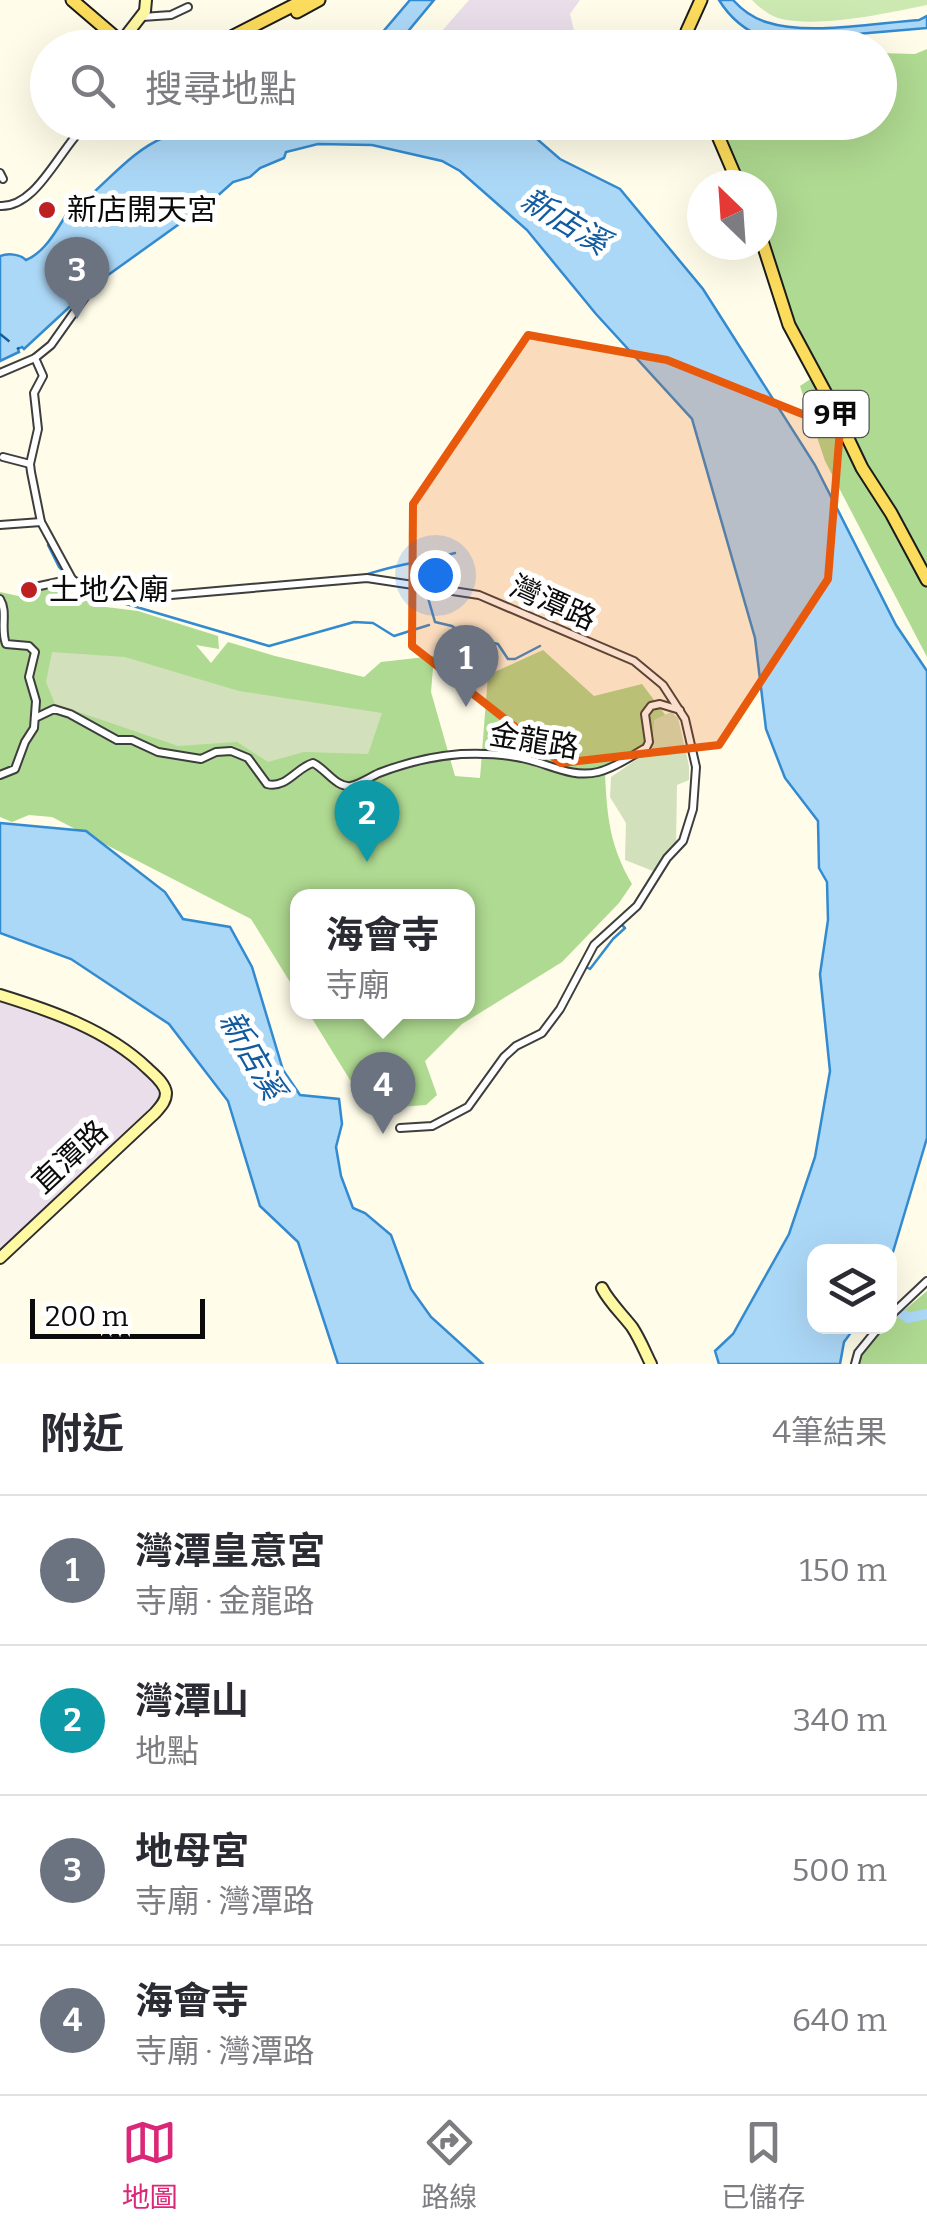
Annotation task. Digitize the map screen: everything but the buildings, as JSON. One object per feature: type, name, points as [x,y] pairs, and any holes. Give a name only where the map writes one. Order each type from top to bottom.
[{"type":"main road","points":[[72,0],[109,30]]},
{"type":"main road","points":[[83,0],[112,30]]},
{"type":"main road","points":[[245,30],[304,0]]},
{"type":"main road","points":[[260,30],[318,0]]},
{"type":"main road","points":[[687,30],[700,0]]},
{"type":"main road","points":[[720,140],[733,170]]},
{"type":"main road","name":"9甲","points":[[768,260],[790,326],[862,468],[927,580]]},
{"type":"street","points":[[133,30],[146,0]]},
{"type":"street","points":[[141,17],[172,14],[188,6]]},
{"type":"street","points":[[0,206],[11,207],[30,194],[72,140]]},
{"type":"street","points":[[0,373],[35,358],[85,297]]},
{"type":"street","points":[[31,594],[35,586],[72,579],[41,522],[30,464],[38,428],[34,392],[43,376],[35,358]]},
{"type":"street","points":[[3,456],[30,464]]},
{"type":"street","points":[[0,525],[41,522]]},
{"type":"street","name":"灣潭路","points":[[72,579],[115,602],[367,578],[478,595],[634,661],[664,685],[681,710],[696,767],[693,809],[684,842],[667,858],[637,906],[594,945],[560,1009],[542,1033],[504,1056],[468,1107],[432,1126],[400,1128]]},
{"type":"street","points":[[0,600],[4,607],[1,633],[6,644],[30,646],[35,652],[28,677],[36,701],[34,728],[18,765],[0,775]]},
{"type":"street","name":"金龍路","points":[[35,718],[54,709],[117,740],[132,740],[179,757],[201,759],[216,752],[232,751],[248,758],[267,784],[274,786],[313,763],[346,787],[403,764],[458,754],[510,756],[565,772],[593,774],[646,748],[650,742],[645,714],[651,706],[660,704],[681,710]]},
{"type":"street","name":"直潭路","points":[[0,996],[98,1033],[129,1052],[166,1088],[164,1103],[155,1113],[0,1258]]},
{"type":"street","points":[[897,1309],[924,1284]]},
{"type":"street","points":[[602,1288],[636,1333],[651,1364]]},
{"type":"street","points":[[855,1364],[858,1353],[873,1334]]},
{"type":"highlighted area","points":[[528,335],[667,360],[840,429],[828,579],[719,745],[561,763],[412,646],[413,504]]},
{"type":"shaded area","points":[[469,0],[580,0],[570,14],[574,30],[443,30]]},
{"type":"shaded area","points":[[0,999],[96,1036],[126,1055],[156,1080],[160,1089],[158,1100],[0,1251]]},
{"type":"green space","points":[[752,0],[927,0],[927,5],[812,22],[778,18]]},
{"type":"green space","points":[[927,49],[927,657],[825,461],[800,386],[818,374],[787,320],[767,260],[777,260],[777,170],[733,170],[722,140],[897,140],[897,53],[915,54]]},
{"type":"green space","points":[[24,587],[55,591],[218,636],[219,649],[196,645],[211,663],[228,642],[364,677],[381,662],[434,656],[431,692],[455,776],[480,778],[488,675],[543,650],[594,696],[642,684],[666,716],[642,753],[605,774],[611,831],[632,884],[619,903],[562,962],[475,1016],[475,889],[290,889],[290,982],[251,919],[52,817],[29,815],[12,822],[0,817],[0,592],[23,597]]},
{"type":"green space","points":[[52,652],[125,657],[239,691],[382,713],[368,754],[304,752],[268,762],[237,742],[178,746],[55,704],[46,682]]},
{"type":"green space","points":[[671,712],[678,718],[689,780],[677,785],[676,845],[653,871],[625,860],[626,823],[610,797],[611,777],[652,749],[654,720]]},
{"type":"green space","points":[[312,1019],[470,1019],[425,1061],[437,1095],[426,1105],[386,1108],[373,1089],[355,1088]]},
{"type":"green space","points":[[927,1291],[927,1364],[850,1364],[853,1353],[876,1334],[897,1334],[897,1316]]},
{"type":"water","points":[[410,0],[434,0],[409,30],[384,30]]},
{"type":"water","points":[[719,0],[733,0],[757,18],[783,26],[842,27],[927,16],[927,28],[750,30]]},
{"type":"water","name":"新店溪","points":[[159,140],[538,140],[560,159],[620,189],[703,289],[815,465],[896,625],[927,671],[927,1138],[895,1244],[807,1244],[807,1334],[850,1334],[844,1342],[840,1364],[719,1364],[715,1351],[733,1334],[789,1234],[815,1157],[830,1071],[820,974],[828,920],[827,882],[819,868],[818,821],[785,778],[766,729],[755,638],[692,419],[596,314],[527,230],[460,171],[442,161],[372,145],[318,144],[286,152],[284,158],[233,182],[90,288],[24,349],[0,361],[0,256],[21,256],[26,260],[34,256],[53,236],[73,204],[78,199],[84,201],[132,157]]},
{"type":"water","name":"新店溪","points":[[0,823],[86,831],[165,892],[183,919],[230,927],[252,967],[283,1070],[300,1095],[339,1099],[342,1124],[336,1147],[353,1208],[391,1235],[411,1289],[431,1317],[483,1364],[338,1364],[298,1242],[260,1206],[228,1101],[169,1024],[71,959],[0,933]]},
{"type":"waterway","points":[[50,541],[48,545],[68,577]]},
{"type":"waterway","points":[[365,575],[455,553]]},
{"type":"waterway","points":[[417,564],[424,583]]},
{"type":"waterway","points":[[320,579],[342,577]]},
{"type":"waterway","points":[[426,591],[435,622],[452,626],[468,637],[498,644],[508,659],[540,646]]},
{"type":"waterway","points":[[116,601],[269,646],[354,622],[373,623],[394,636],[429,625]]},
{"type":"waterway","points":[[586,967],[590,969],[625,928],[622,925]]},
{"type":"waterway","points":[[897,1310],[908,1318],[927,1314]]},
{"type":"ferry route","points":[[0,334],[19,349]]},
{"type":"place","name":"新店開天宮","points":[[47,210]]},
{"type":"place","name":"地母宮","points":[[77,319]]},
{"type":"place","name":"土地公廟","points":[[29,590]]},
{"type":"place","name":"灣潭皇意宮","points":[[466,707]]},
{"type":"place","name":"灣潭山","points":[[367,862]]},
{"type":"place","name":"海會寺","points":[[383,1134]]}]
